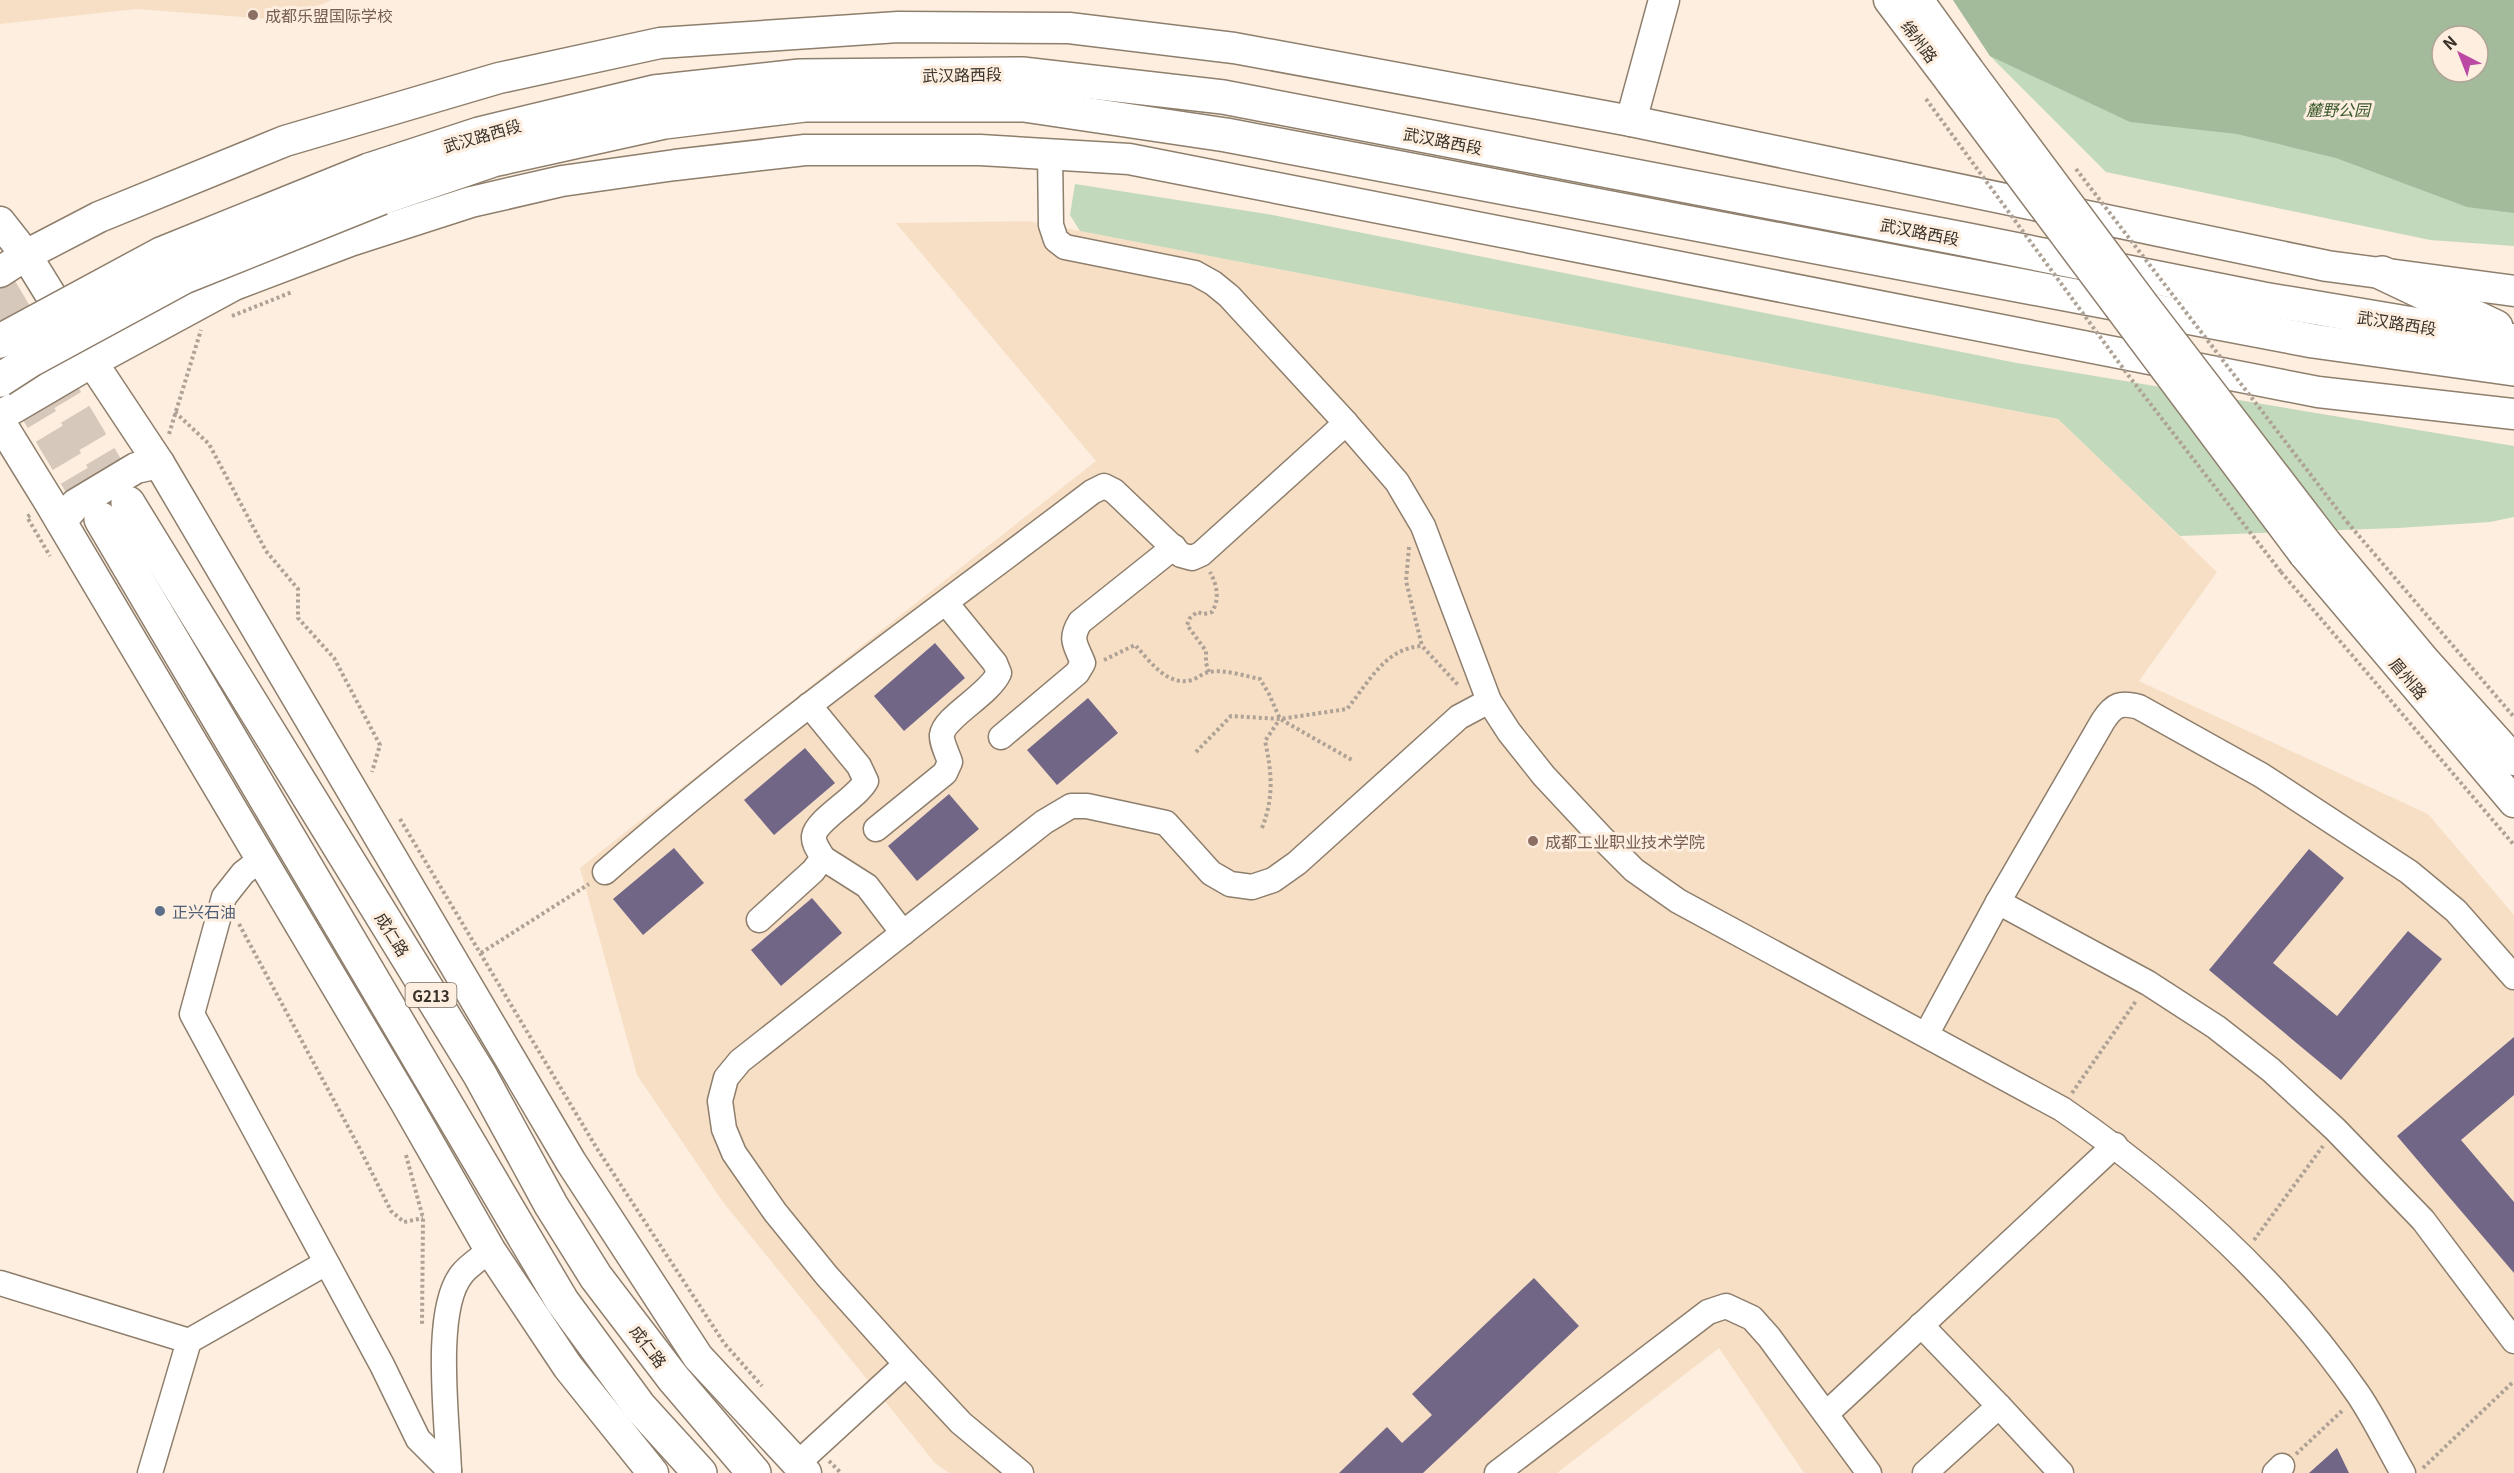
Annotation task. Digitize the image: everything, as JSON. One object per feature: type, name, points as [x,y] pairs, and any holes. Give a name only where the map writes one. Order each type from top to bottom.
[{"type":"highway","name":"武汉路西段","points":[[375,184],[479,134],[654,92],[800,76],[1022,74],[1223,97],[2263,299],[2514,341]]},
{"type":"highway","name":"武汉路西段","points":[[375,184],[665,122],[805,105],[1024,105],[1238,137],[2313,341],[2514,369]]},
{"type":"highway","points":[[0,341],[161,254],[375,184]]},
{"type":"highway","points":[[0,380],[31,360],[184,277],[375,184]]},
{"type":"highway","points":[[2382,273],[2514,336]]},
{"type":"highway","name":"成仁路","points":[[700,1473],[639,1406],[562,1301],[114,511],[480,1075],[551,1205],[591,1268],[673,1378],[754,1473]]},
{"type":"main road","points":[[1631,121],[1664,0]]},
{"type":"main road","name":"绵州路","points":[[1889,0],[1959,75]]},
{"type":"main road","name":"绵州路","points":[[1918,0],[1959,75]]},
{"type":"main road","points":[[0,272],[26,255],[99,217],[285,141],[499,78],[660,43],[898,27],[1069,28],[1234,48],[1631,121],[2327,266],[2514,291]]},
{"type":"main road","points":[[1959,75],[2303,555],[2426,662],[2514,760]]},
{"type":"main road","points":[[0,416],[92,362],[244,281],[350,241],[460,206],[562,181],[805,150],[980,150],[1129,159],[2318,392],[2514,414]]},
{"type":"main road","points":[[0,222],[26,255],[92,362],[167,453],[571,1162],[698,1357],[801,1468]]},
{"type":"main road","points":[[0,422],[406,1103],[490,1250],[568,1367],[653,1473]]},
{"type":"main road","points":[[61,521],[76,504],[136,468],[167,453]]},
{"type":"main road","name":"眉州路","points":[[2303,555],[2514,802]]},
{"type":"street","points":[[1050,154],[1051,225],[1056,240],[1065,247],[1195,273],[1213,282],[1229,296],[1346,423],[1397,482],[1423,526],[1489,701],[1509,732],[1544,776],[1634,870],[1678,901],[2062,1108],[2115,1145],[2179,1198],[2241,1257],[2315,1337],[2359,1395],[2403,1473]]},
{"type":"street","points":[[605,872],[673,812],[809,705],[1092,492],[1104,486],[1114,490],[1181,555],[1191,558],[1201,554],[1346,423]]},
{"type":"street","points":[[1001,737],[1077,673],[1083,663],[1074,644],[1073,633],[1080,622],[1174,547]]},
{"type":"street","points":[[876,829],[945,772],[950,762],[941,737],[945,724],[994,684],[999,673],[995,663],[946,603]]},
{"type":"street","points":[[1021,1473],[961,1423],[827,1276],[768,1202],[734,1153],[724,1129],[720,1101],[726,1078],[740,1061],[1044,822],[1071,806],[1087,806],[1166,823],[1211,873],[1230,884],[1252,887],[1273,880],[1297,863],[1459,717],[1489,701]]},
{"type":"street","points":[[1926,1035],[1998,902],[2103,721],[2110,710],[2124,703],[2139,707],[2261,775],[2409,872],[2456,911],[2514,977]]},
{"type":"street","points":[[809,705],[859,766],[866,781],[861,790],[816,829],[813,839],[823,858],[867,886],[903,933]]},
{"type":"street","points":[[759,920],[813,871],[823,858]]},
{"type":"street","points":[[261,859],[243,873],[224,897],[192,1014],[382,1365],[418,1439],[449,1471]]},
{"type":"street","points":[[1998,902],[2148,983],[2216,1027],[2271,1070],[2335,1129],[2422,1220],[2514,1341]]},
{"type":"street","points":[[1826,1414],[2115,1145]]},
{"type":"street","points":[[449,1471],[444,1334],[448,1300],[461,1274],[490,1250]]},
{"type":"street","points":[[150,1473],[189,1341],[326,1263]]},
{"type":"street","points":[[0,1283],[189,1341]]},
{"type":"street","points":[[1497,1473],[1708,1312],[1726,1306],[1752,1318],[1869,1473]]},
{"type":"street","points":[[1921,1325],[2061,1473]]},
{"type":"street","points":[[801,1468],[906,1364]]},
{"type":"street","points":[[1925,1473],[1999,1406]]},
{"type":"path","points":[[1926,99],[2128,375],[2303,555],[2514,845]]},
{"type":"path","points":[[2075,168],[2347,522],[2514,717]]},
{"type":"path","points":[[223,320],[300,288]]},
{"type":"path","points":[[167,453],[168,433],[201,329]]},
{"type":"path","points":[[2117,372],[2139,376]]},
{"type":"path","points":[[2240,396],[2263,400]]},
{"type":"path","points":[[175,412],[209,444],[266,550],[298,589],[298,618],[334,658],[380,745],[372,772]]},
{"type":"path","points":[[27,517],[51,558]]},
{"type":"path","points":[[1423,526],[1407,550],[1406,581],[1422,646],[1463,690],[1489,701]]},
{"type":"path","points":[[1201,554],[1215,582],[1217,603],[1212,612],[1204,614],[1197,612],[1190,618],[1187,625],[1206,651],[1209,672]]},
{"type":"path","points":[[1083,663],[1098,663],[1135,645],[1165,676],[1180,682],[1192,680],[1209,672],[1230,673],[1260,679],[1280,719],[1352,760]]},
{"type":"path","points":[[1196,752],[1231,716],[1280,719],[1347,709],[1387,658],[1406,647],[1422,646]]},
{"type":"path","points":[[1262,828],[1270,807],[1271,769],[1265,741],[1280,719]]},
{"type":"path","points":[[366,762],[378,782]]},
{"type":"path","points":[[396,812],[596,1146],[724,1343],[770,1395]]},
{"type":"path","points":[[481,953],[605,872]]},
{"type":"path","points":[[224,897],[391,1211],[404,1222],[423,1218]]},
{"type":"path","points":[[2062,1108],[2148,983]]},
{"type":"path","points":[[2241,1257],[2335,1129]]},
{"type":"path","points":[[403,1147],[423,1218],[422,1332]]},
{"type":"path","points":[[2418,1473],[2514,1381]]},
{"type":"path","points":[[2279,1470],[2359,1395]]},
{"type":"shaded area","name":"成都乐盟国际学校","points":[[0,0],[332,0],[283,20],[136,9],[0,24]]},
{"type":"shaded area","name":"成都工业职业技术学院","points":[[1028,221],[2058,419],[2217,572],[2139,681],[2428,814],[2514,915],[2514,1473],[1804,1473],[1719,1348],[1557,1473],[949,1473],[935,1463],[723,1202],[637,1075],[580,868],[1096,461],[896,223]]},
{"type":"green space","name":"麓野公园","points":[[1953,0],[2514,0],[2514,246],[2430,240],[2106,172],[1990,56]]},
{"type":"green space","name":"麓野公园","points":[[1953,0],[2514,0],[2514,213],[2467,207],[2336,158],[2237,134],[2130,122],[1990,56]]},
{"type":"green space","points":[[1075,184],[1267,214],[2017,363],[2514,446],[2514,517],[2490,522],[2398,528],[2180,536],[2058,419],[1080,231],[1070,215]]},
{"type":"building","points":[[935,643],[965,678],[904,731],[874,696]]},
{"type":"building","points":[[1088,698],[1118,733],[1057,785],[1027,750]]},
{"type":"building","points":[[805,748],[835,783],[774,835],[744,800]]},
{"type":"building","points":[[949,794],[979,829],[917,881],[888,846]]},
{"type":"building","points":[[674,848],[704,883],[643,935],[613,899]]},
{"type":"building","points":[[2309,849],[2344,878],[2273,963],[2337,1016],[2408,931],[2442,959],[2341,1080],[2209,970]]},
{"type":"building","points":[[812,898],[842,933],[781,986],[751,950]]},
{"type":"building","points":[[2514,1037],[2514,1095],[2461,1140],[2514,1202],[2514,1273],[2397,1136]]},
{"type":"building","points":[[1534,1278],[1579,1326],[1423,1473],[1339,1473],[1387,1427],[1402,1443],[1432,1415],[1412,1394]]},
{"type":"building","points":[[2337,1448],[2349,1473],[2309,1473]]},
{"type":"tunnel","points":[[0,288],[128,503]]},
{"type":"tunnel","points":[[0,349],[101,519]]},
{"type":"place","name":"成都乐盟国际学校","points":[[253,15]]},
{"type":"place","name":"成都工业职业技术学院","points":[[1533,841]]},
{"type":"place","name":"正兴石油","points":[[160,911]]}]
